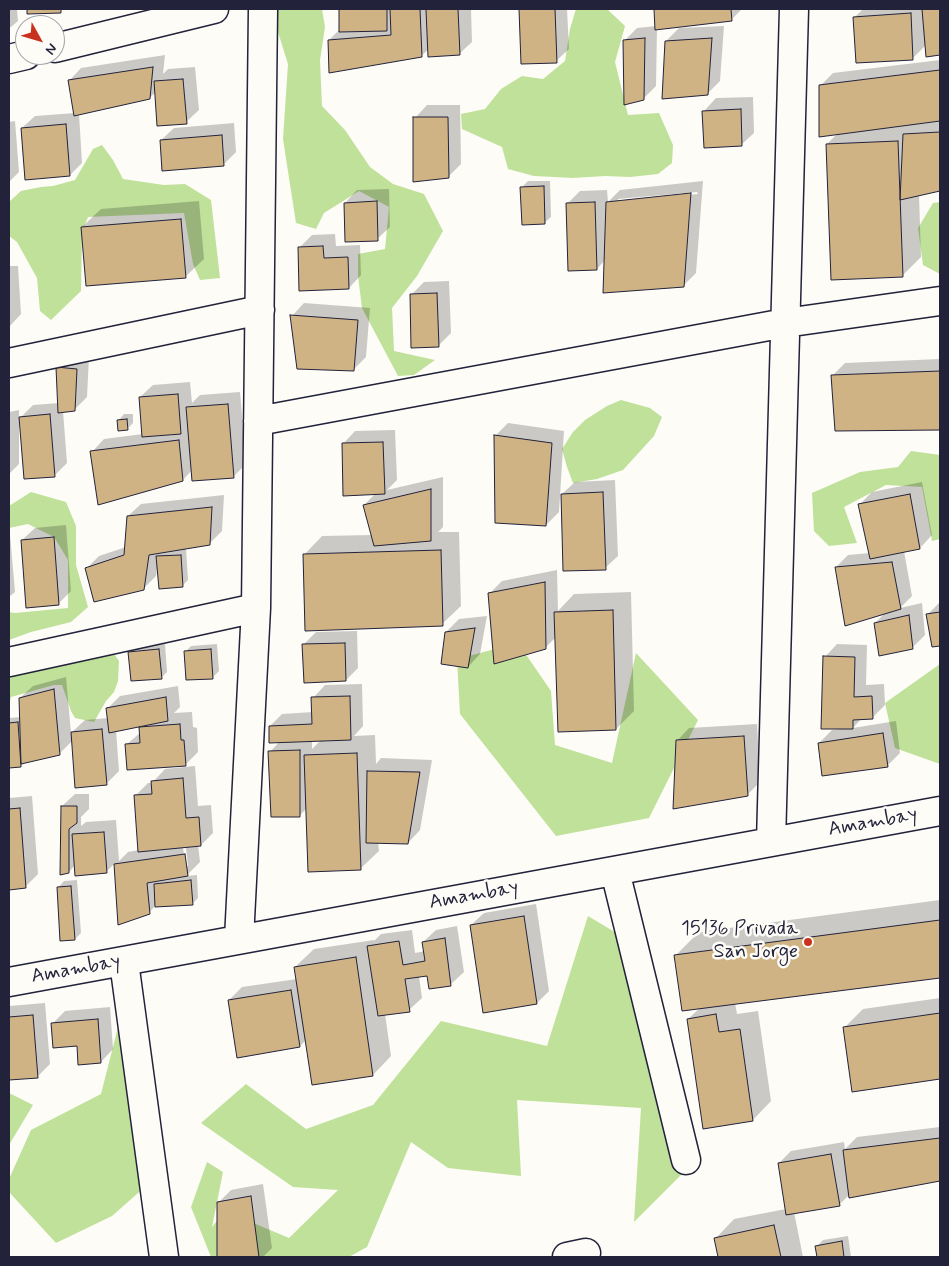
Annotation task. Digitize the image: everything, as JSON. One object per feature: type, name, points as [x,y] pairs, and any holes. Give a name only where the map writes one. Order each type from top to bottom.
[{"type":"street","points":[[65,46],[214,9]]},
{"type":"street","points":[[240,939],[256,608],[263,9]]},
{"type":"street","points":[[771,842],[794,9]]},
{"type":"street","points":[[258,421],[785,324],[940,301]]},
{"type":"street","points":[[9,363],[260,310]]},
{"type":"street","points":[[9,662],[256,608]]},
{"type":"street","name":"Amambay","points":[[9,982],[940,811]]},
{"type":"street","points":[[615,870],[686,1160]]},
{"type":"street","points":[[124,962],[164,1257]]},
{"type":"green space","points":[[278,9],[322,9],[325,27],[320,60],[322,106],[345,130],[370,167],[393,184],[424,194],[443,231],[417,276],[392,308],[394,351],[435,360],[414,375],[398,376],[362,308],[358,276],[358,254],[385,249],[389,207],[359,191],[324,213],[316,229],[296,223],[283,139],[288,64],[277,29]]},
{"type":"green space","points":[[576,9],[607,9],[625,26],[615,62],[628,115],[659,113],[673,145],[672,163],[658,174],[630,177],[573,178],[534,176],[508,169],[502,147],[462,129],[461,114],[485,109],[501,89],[522,76],[543,79],[565,61],[570,29]]},
{"type":"green space","points":[[102,145],[123,179],[164,185],[185,184],[211,200],[220,278],[200,280],[193,264],[184,213],[88,217],[82,232],[81,291],[51,320],[40,311],[37,278],[17,242],[9,236],[10,201],[21,191],[75,180],[93,149]]},
{"type":"green space","points":[[940,202],[940,274],[923,265],[918,228],[933,203]]},
{"type":"green space","points":[[621,400],[650,408],[662,417],[654,436],[623,470],[597,479],[573,483],[562,449],[573,432],[585,420],[607,406]]},
{"type":"green space","points":[[911,451],[940,455],[940,539],[932,541],[922,487],[886,485],[844,507],[857,543],[829,546],[814,531],[812,493],[860,472],[898,467]]},
{"type":"green space","points":[[31,492],[66,502],[76,526],[76,565],[88,607],[71,622],[31,632],[9,640],[9,612],[68,608],[68,560],[54,537],[28,524],[9,528],[9,506]]},
{"type":"green space","points":[[518,643],[551,691],[555,745],[612,763],[636,653],[698,720],[649,818],[556,836],[460,714],[457,659]]},
{"type":"green space","points":[[112,651],[119,661],[118,681],[114,692],[106,701],[94,722],[75,718],[62,685],[54,685],[11,697],[9,705],[9,673]]},
{"type":"green space","points":[[940,664],[940,764],[895,748],[885,703]]},
{"type":"green space","points":[[588,916],[618,934],[685,1171],[634,1222],[641,1108],[517,1100],[521,1176],[448,1168],[411,1142],[367,1247],[349,1257],[211,1257],[191,1207],[207,1162],[223,1172],[212,1227],[225,1211],[289,1238],[338,1190],[293,1187],[201,1123],[246,1084],[306,1129],[373,1105],[441,1021],[547,1046]]},
{"type":"green space","points":[[128,988],[147,1020],[146,1186],[112,1216],[56,1243],[9,1192],[9,1179],[31,1130],[101,1094]]},
{"type":"green space","points":[[9,1093],[33,1105],[9,1145]]},
{"type":"building","points":[[27,9],[61,9],[61,13],[27,14]]},
{"type":"building","points":[[339,9],[387,9],[387,31],[339,32]]},
{"type":"building","points":[[390,9],[420,9],[422,57],[329,73],[328,40],[391,35]]},
{"type":"building","points":[[426,9],[458,9],[460,55],[428,57]]},
{"type":"building","points":[[519,9],[555,9],[557,63],[521,64]]},
{"type":"building","points":[[654,9],[731,9],[732,21],[655,30]]},
{"type":"building","points":[[922,9],[940,9],[940,55],[926,57]]},
{"type":"building","points":[[911,13],[913,60],[856,63],[853,17]]},
{"type":"building","points":[[645,38],[644,100],[624,105],[623,40]]},
{"type":"building","points":[[712,38],[708,95],[662,99],[665,41]]},
{"type":"building","points":[[153,67],[150,99],[74,116],[68,80]]},
{"type":"building","points":[[940,70],[940,121],[819,137],[819,85]]},
{"type":"building","points":[[183,79],[187,124],[157,126],[154,81]]},
{"type":"building","points":[[741,109],[742,146],[704,148],[702,111]]},
{"type":"building","points":[[413,117],[448,117],[449,178],[413,182]]},
{"type":"building","points":[[66,124],[70,176],[25,180],[21,128]]},
{"type":"building","points":[[940,132],[940,191],[900,200],[903,134]]},
{"type":"building","points":[[222,135],[224,166],[162,171],[160,140]]},
{"type":"building","points":[[898,141],[903,277],[831,280],[826,144]]},
{"type":"building","points":[[544,186],[545,224],[522,225],[520,187]]},
{"type":"building","points":[[691,193],[684,287],[603,293],[606,202]]},
{"type":"building","points":[[377,201],[378,241],[345,242],[344,203]]},
{"type":"building","points":[[595,202],[597,270],[568,271],[566,203]]},
{"type":"building","points":[[181,219],[186,278],[86,286],[81,227]]},
{"type":"building","points":[[323,246],[324,258],[348,257],[349,289],[299,291],[298,247]]},
{"type":"building","points":[[437,293],[439,347],[411,348],[410,294]]},
{"type":"building","points":[[290,315],[358,320],[354,371],[297,369]]},
{"type":"building","points":[[56,367],[77,369],[75,411],[58,413]]},
{"type":"building","points":[[940,371],[940,430],[835,431],[831,375]]},
{"type":"building","points":[[178,394],[181,434],[142,437],[139,397]]},
{"type":"building","points":[[228,404],[234,478],[192,481],[186,407]]},
{"type":"building","points":[[50,414],[55,477],[24,479],[19,417]]},
{"type":"building","points":[[127,419],[128,430],[118,431],[117,420]]},
{"type":"building","points":[[494,435],[552,443],[546,526],[495,523]]},
{"type":"building","points":[[179,440],[183,481],[98,505],[90,451]]},
{"type":"building","points":[[383,442],[385,494],[343,496],[342,443]]},
{"type":"building","points":[[431,489],[431,541],[374,546],[363,505]]},
{"type":"building","points":[[603,492],[606,570],[563,571],[561,494]]},
{"type":"building","points":[[910,494],[920,549],[870,559],[858,504]]},
{"type":"building","points":[[212,507],[210,545],[149,555],[144,590],[94,602],[85,568],[124,555],[127,516]]},
{"type":"building","points":[[54,537],[59,605],[26,608],[21,540]]},
{"type":"building","points":[[441,550],[443,626],[305,631],[303,554]]},
{"type":"building","points":[[181,555],[183,587],[159,589],[156,556]]},
{"type":"building","points":[[892,562],[901,609],[845,626],[835,567]]},
{"type":"building","points":[[545,582],[546,649],[494,664],[488,593]]},
{"type":"building","points":[[613,610],[616,730],[558,732],[554,612]]},
{"type":"building","points":[[940,612],[940,646],[932,647],[926,614]]},
{"type":"building","points":[[909,615],[913,649],[879,656],[874,623]]},
{"type":"building","points":[[475,628],[468,668],[441,664],[445,632]]},
{"type":"building","points":[[345,643],[346,681],[304,683],[302,644]]},
{"type":"building","points":[[159,649],[162,679],[131,681],[128,652]]},
{"type":"building","points":[[211,649],[213,679],[186,680],[184,651]]},
{"type":"building","points":[[823,656],[855,657],[854,697],[872,696],[873,719],[853,720],[853,729],[821,729]]},
{"type":"building","points":[[54,689],[60,755],[21,764],[19,698]]},
{"type":"building","points":[[350,696],[351,740],[269,743],[269,726],[312,724],[311,697]]},
{"type":"building","points":[[166,697],[168,721],[109,733],[106,708]]},
{"type":"building","points":[[18,722],[21,767],[9,768],[9,723]]},
{"type":"building","points":[[180,724],[181,740],[184,740],[186,766],[127,770],[125,744],[140,743],[139,727]]},
{"type":"building","points":[[102,729],[107,785],[75,788],[71,732]]},
{"type":"building","points":[[883,733],[888,767],[822,776],[818,743]]},
{"type":"building","points":[[744,736],[748,796],[673,809],[676,740]]},
{"type":"building","points":[[300,750],[300,817],[271,817],[268,751]]},
{"type":"building","points":[[357,753],[361,870],[308,872],[304,755]]},
{"type":"building","points":[[367,771],[420,772],[408,844],[366,843]]},
{"type":"building","points":[[183,778],[186,818],[199,817],[201,846],[138,852],[134,795],[152,794],[151,781]]},
{"type":"building","points":[[61,806],[77,806],[77,823],[69,829],[69,873],[60,875]]},
{"type":"building","points":[[20,808],[26,888],[9,890],[9,809]]},
{"type":"building","points":[[104,832],[107,873],[75,876],[72,834]]},
{"type":"building","points":[[185,854],[188,876],[147,883],[150,914],[118,925],[114,864]]},
{"type":"building","points":[[191,880],[193,905],[155,907],[154,884]]},
{"type":"building","points":[[71,886],[75,940],[60,941],[57,887]]},
{"type":"building","points":[[524,916],[537,1004],[483,1013],[470,925]]},
{"type":"building","points":[[940,920],[940,978],[682,1011],[674,955]]},
{"type":"building","points":[[445,938],[451,986],[429,989],[427,976],[405,979],[410,1012],[378,1016],[367,946],[399,941],[403,965],[425,961],[422,942]]},
{"type":"building","points":[[356,957],[373,1076],[312,1085],[294,967]]},
{"type":"building","points":[[291,990],[300,1047],[237,1058],[228,1000]]},
{"type":"building","points":[[940,1013],[940,1079],[852,1092],[843,1027]]},
{"type":"building","points":[[716,1014],[719,1032],[740,1029],[753,1121],[703,1129],[687,1019]]},
{"type":"building","points":[[33,1015],[38,1078],[9,1080],[9,1017]]},
{"type":"building","points":[[98,1019],[101,1063],[78,1065],[77,1046],[53,1048],[51,1023]]},
{"type":"building","points":[[940,1138],[940,1181],[849,1198],[843,1150]]},
{"type":"building","points":[[831,1154],[840,1206],[786,1215],[778,1163]]},
{"type":"building","points":[[251,1196],[259,1257],[217,1257],[217,1202]]},
{"type":"building","points":[[774,1225],[781,1257],[718,1257],[714,1238]]},
{"type":"building","points":[[842,1241],[844,1257],[817,1257],[815,1246]]},
{"type":"place","name":"15136 Privada San Jorge","points":[[808,942]]}]
